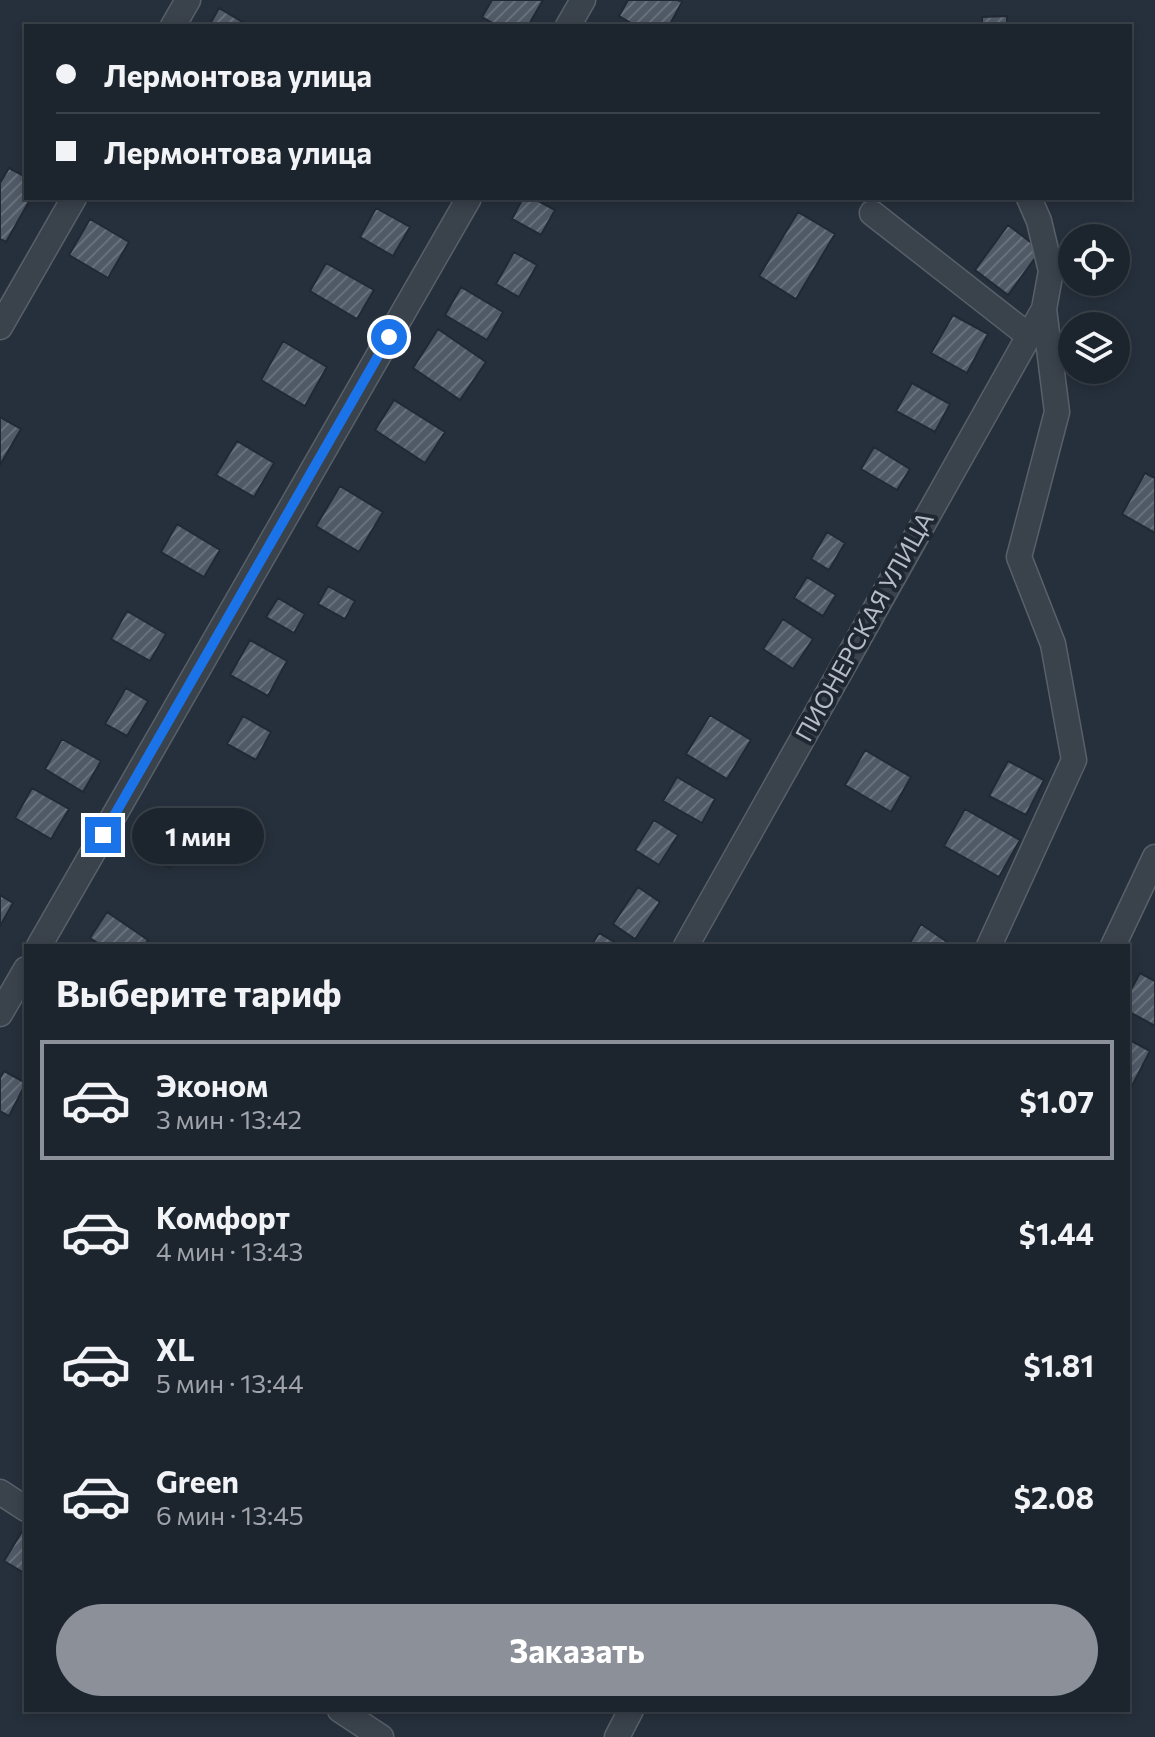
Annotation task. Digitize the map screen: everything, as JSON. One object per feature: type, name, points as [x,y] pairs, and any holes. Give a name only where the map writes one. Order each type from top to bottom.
[{"type":"street","points":[[174,24],[188,0]]},
{"type":"street","points":[[569,24],[583,0]]},
{"type":"street","points":[[0,327],[73,200]]},
{"type":"street","points":[[40,944],[468,200]]},
{"type":"street","points":[[990,944],[1074,760],[1053,644],[1019,557],[1057,412],[1044,309],[1051,271],[1039,221],[1030,200]]},
{"type":"street","points":[[872,213],[1029,336]]},
{"type":"street","name":"ПИОНЕРСКАЯ УЛИЦА","points":[[687,944],[1044,309]]},
{"type":"street","points":[[1114,944],[1155,857]]},
{"type":"street","points":[[0,1014],[24,972]]},
{"type":"street","points":[[0,1492],[24,1508]]},
{"type":"street","points":[[343,1712],[381,1737]]},
{"type":"street","points":[[617,1737],[630,1712]]},
{"type":"building","points":[[492,0],[543,0],[529,24],[494,24],[482,17]]},
{"type":"building","points":[[628,0],[682,2],[670,24],[633,24],[619,16]]},
{"type":"building","points":[[219,8],[246,24],[210,24]]},
{"type":"building","points":[[1007,16],[1007,24],[982,24],[982,17]]},
{"type":"building","points":[[9,168],[24,176],[24,200],[30,200],[6,242],[0,239],[0,183]]},
{"type":"building","points":[[522,200],[537,200],[555,210],[541,235],[512,219]]},
{"type":"building","points":[[376,208],[410,227],[393,256],[360,237]]},
{"type":"building","points":[[798,212],[835,234],[796,299],[759,276]]},
{"type":"building","points":[[90,219],[129,242],[108,278],[69,255]]},
{"type":"building","points":[[1008,225],[1041,250],[1008,295],[975,270]]},
{"type":"building","points":[[514,252],[537,265],[519,297],[496,284]]},
{"type":"building","points":[[326,263],[374,290],[357,319],[310,291]]},
{"type":"building","points":[[461,287],[503,312],[487,340],[445,315]]},
{"type":"building","points":[[953,315],[988,334],[967,373],[931,353]]},
{"type":"building","points":[[438,329],[486,362],[460,400],[413,368]]},
{"type":"building","points":[[283,341],[327,367],[305,406],[261,380]]},
{"type":"building","points":[[912,383],[950,404],[935,432],[896,411]]},
{"type":"building","points":[[394,400],[445,432],[425,463],[375,430]]},
{"type":"building","points":[[0,417],[21,429],[0,465]]},
{"type":"building","points":[[237,441],[274,463],[254,497],[216,475]]},
{"type":"building","points":[[874,447],[910,469],[897,490],[861,469]]},
{"type":"building","points":[[1145,473],[1155,478],[1155,533],[1122,514]]},
{"type":"building","points":[[340,486],[383,512],[359,552],[316,526]]},
{"type":"building","points":[[177,524],[220,550],[204,577],[161,552]]},
{"type":"building","points":[[827,532],[845,543],[829,570],[811,559]]},
{"type":"building","points":[[807,577],[836,595],[823,616],[794,598]]},
{"type":"building","points":[[328,586],[355,601],[345,619],[318,604]]},
{"type":"building","points":[[278,598],[305,614],[294,633],[266,617]]},
{"type":"building","points":[[127,611],[166,634],[150,661],[111,639]]},
{"type":"building","points":[[783,619],[813,639],[793,669],[763,649]]},
{"type":"building","points":[[250,640],[287,661],[268,696],[230,675]]},
{"type":"building","points":[[126,688],[148,701],[127,736],[105,724]]},
{"type":"building","points":[[710,715],[751,740],[727,779],[686,754]]},
{"type":"building","points":[[243,716],[271,732],[256,760],[227,744]]},
{"type":"building","points":[[62,739],[101,761],[83,792],[45,769]]},
{"type":"building","points":[[865,750],[911,777],[891,812],[845,785]]},
{"type":"building","points":[[1008,761],[1044,780],[1026,815],[989,796]]},
{"type":"building","points":[[677,777],[715,799],[702,823],[663,801]]},
{"type":"building","points":[[32,788],[69,809],[51,839],[15,818]]},
{"type":"building","points":[[965,809],[1020,840],[999,877],[944,846]]},
{"type":"building","points":[[155,811],[191,831],[170,868],[133,848]]},
{"type":"building","points":[[654,820],[678,835],[659,865],[635,850]]},
{"type":"building","points":[[638,887],[660,902],[635,939],[613,924]]},
{"type":"building","points":[[0,895],[13,903],[0,926]]},
{"type":"building","points":[[107,912],[148,940],[145,944],[99,944],[90,938]]},
{"type":"building","points":[[921,924],[950,944],[909,944]]},
{"type":"building","points":[[599,933],[618,944],[592,944]]},
{"type":"building","points":[[1140,973],[1155,981],[1155,1026],[1130,1012],[1130,991]]},
{"type":"building","points":[[1130,1040],[1150,1051],[1130,1085]]},
{"type":"building","points":[[4,1071],[24,1082],[9,1116],[0,1111],[0,1078]]},
{"type":"building","points":[[24,1528],[24,1573],[4,1561]]},
{"type":"route","points":[[103,835],[389,337]]}]
